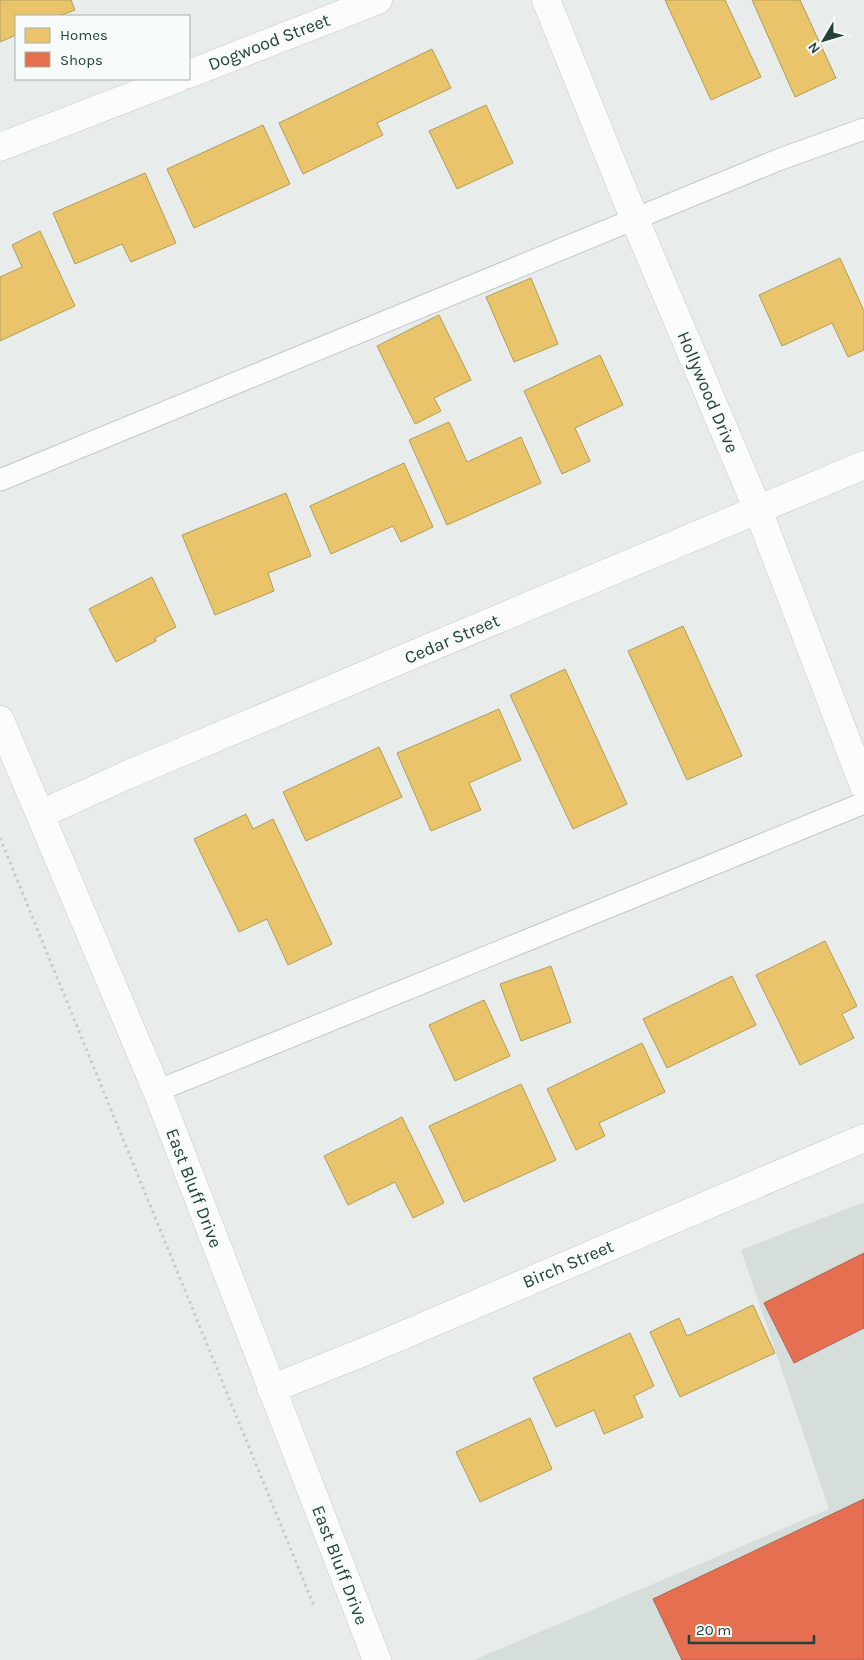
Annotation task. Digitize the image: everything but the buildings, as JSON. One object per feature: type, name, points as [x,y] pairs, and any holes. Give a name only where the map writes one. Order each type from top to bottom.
[{"type":"street","name":"Dogwood Street","points":[[190,74],[378,0]]},
{"type":"street","name":"Hollywood Drive","points":[[546,0],[635,220],[758,510],[864,786]]},
{"type":"street","points":[[0,147],[173,80]]},
{"type":"street","name":"Cedar Street","points":[[41,814],[146,767],[864,465]]},
{"type":"street","name":"East Bluff Drive","points":[[0,720],[157,1092],[377,1660]]},
{"type":"street","name":"Birch Street","points":[[271,1389],[366,1351],[864,1138]]},
{"type":"lane","points":[[0,480],[778,160],[864,129]]},
{"type":"lane","points":[[157,1092],[864,803]]},
{"type":"path","points":[[0,838],[318,1614]]},
{"type":"shaded area","points":[[864,1202],[864,1660],[474,1660],[829,1509],[741,1250]]}]
